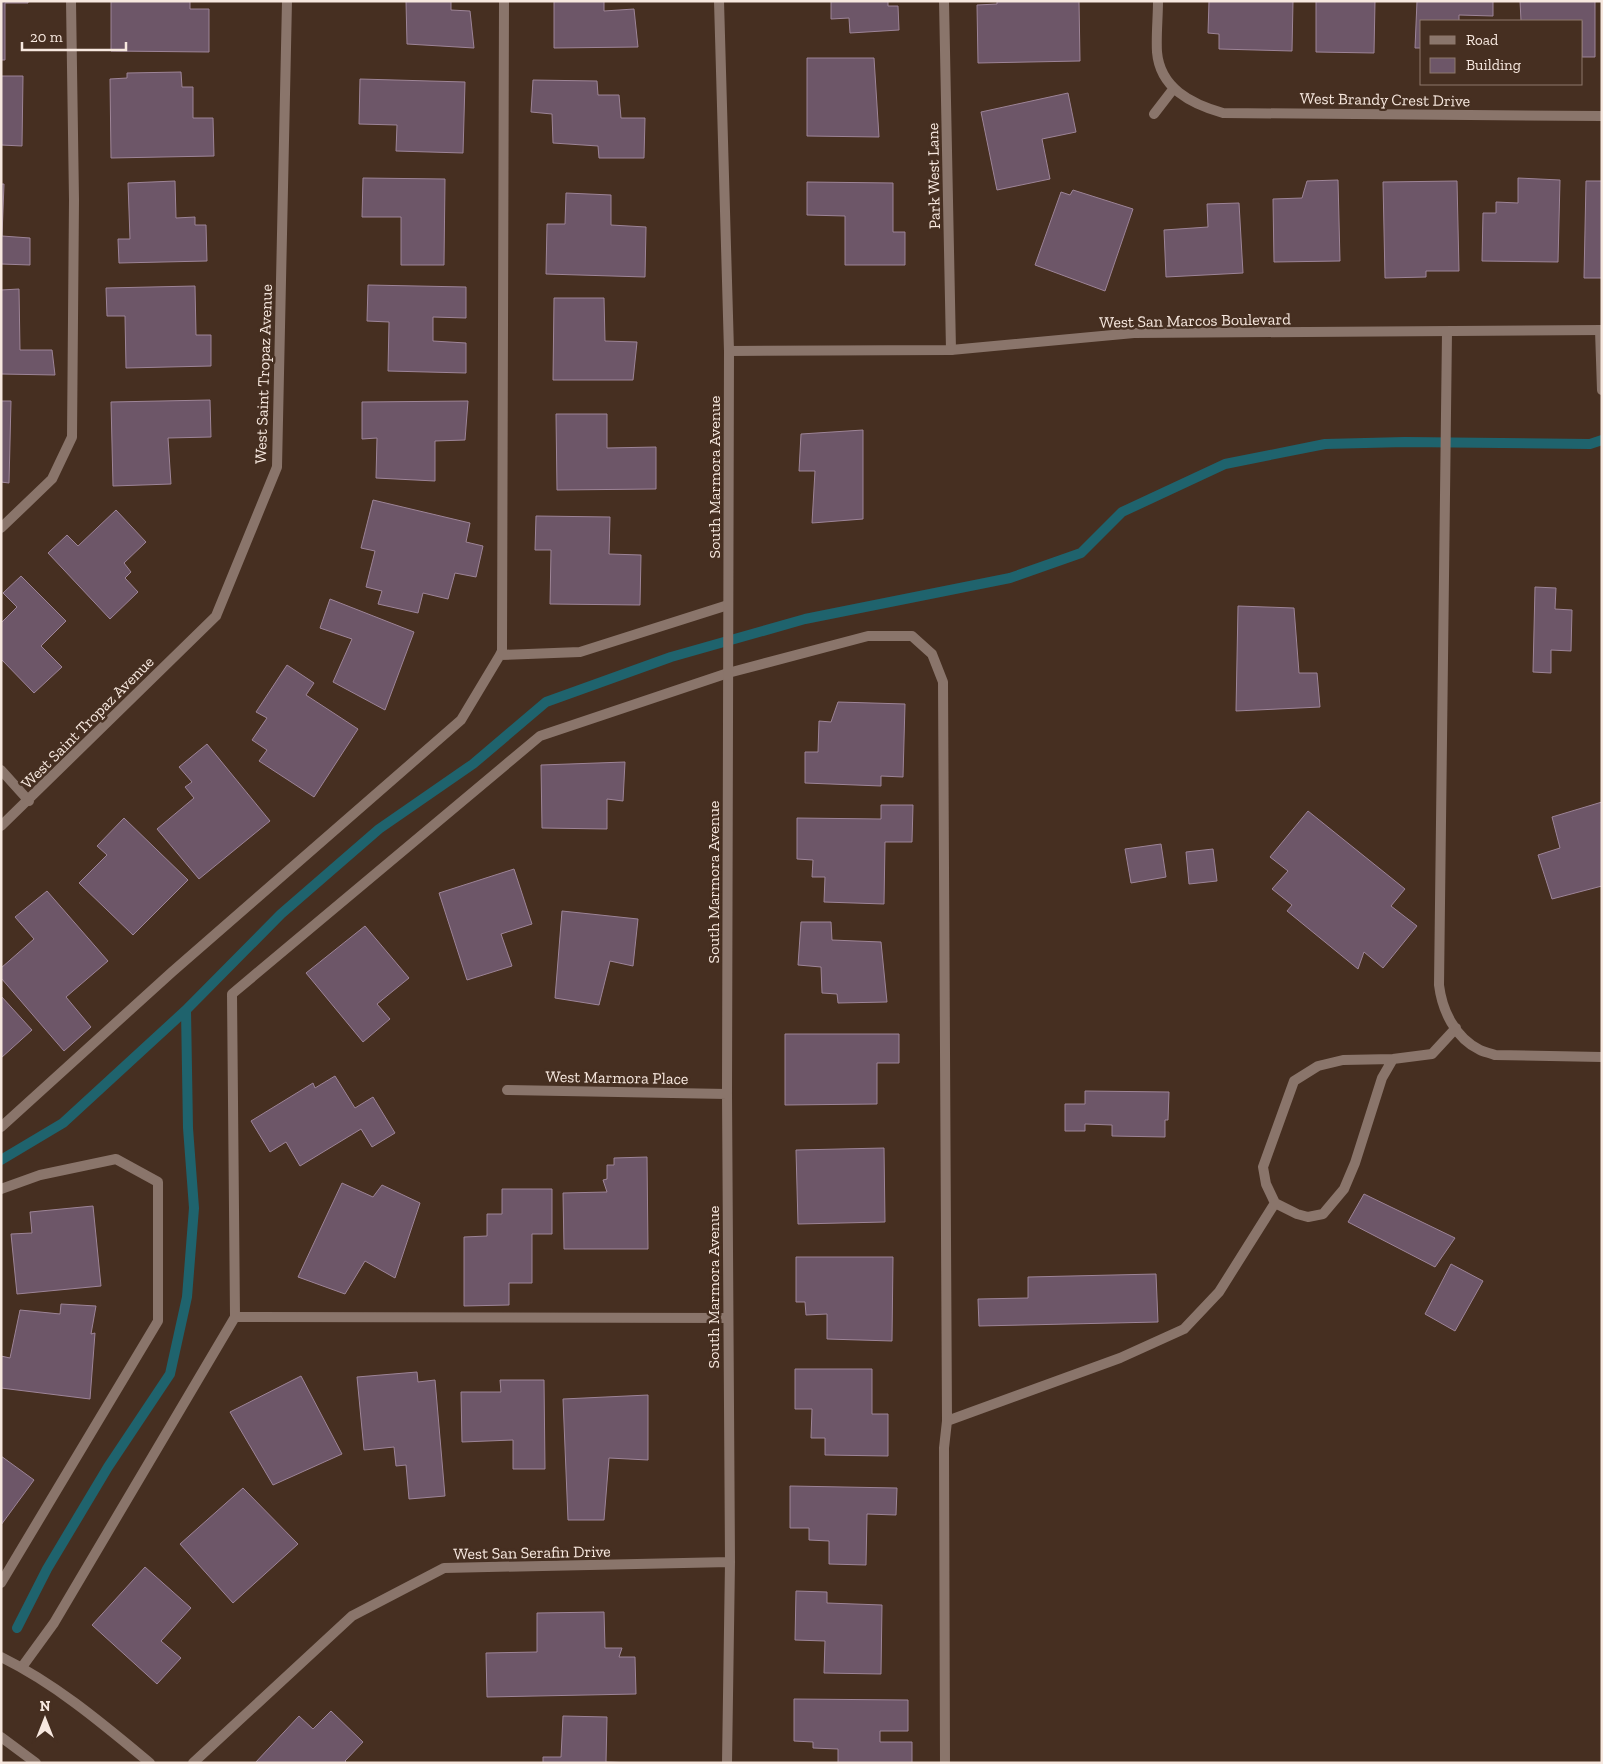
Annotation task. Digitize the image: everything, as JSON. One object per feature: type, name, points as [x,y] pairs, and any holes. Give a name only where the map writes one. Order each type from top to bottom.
[{"type":"street","points":[[1,528],[52,479],[72,437],[74,200],[71,1]]},
{"type":"street","name":"West Saint Tropaz Avenue","points":[[1,826],[216,616],[277,466],[287,1]]},
{"type":"street","points":[[1,1127],[172,972],[461,720],[502,651],[504,1]]},
{"type":"street","name":"South Marmora Avenue","points":[[719,1],[729,351],[727,1094],[730,1562],[727,1763]]},
{"type":"street","name":"Park West Lane","points":[[944,1],[951,350]]},
{"type":"street","points":[[1154,114],[1174,88],[1168,83],[1157,53],[1158,1]]},
{"type":"street","name":"West Brandy Crest Drive","points":[[1174,88],[1188,100],[1223,113],[1602,116]]},
{"type":"street","points":[[1601,330],[1602,390]]},
{"type":"street","name":"West San Marcos Boulevard","points":[[729,351],[951,350],[1134,333],[1601,330]]},
{"type":"street","points":[[1447,332],[1439,985],[1441,1001],[1447,1016],[1456,1028],[1465,1039],[1479,1050],[1495,1055],[1602,1057]]},
{"type":"street","points":[[500,655],[580,652],[728,605]]},
{"type":"street","points":[[22,1667],[54,1623],[235,1317],[232,994],[540,736],[728,673],[868,636],[912,636],[932,654],[942,682],[947,1421],[944,1448],[945,1763]]},
{"type":"street","points":[[1,770],[29,800]]},
{"type":"street","points":[[1393,1059],[1382,1078],[1355,1163],[1344,1188],[1323,1214],[1308,1217],[1275,1204],[1266,1184],[1263,1167],[1294,1081],[1318,1066],[1343,1060],[1393,1059],[1432,1054],[1456,1028]]},
{"type":"street","name":"West Marmora Place","points":[[507,1090],[727,1094]]},
{"type":"street","points":[[1,1189],[40,1175],[116,1159],[158,1182],[158,1320],[1,1583]]},
{"type":"street","points":[[947,1421],[1120,1358],[1184,1328],[1219,1292],[1275,1204]]},
{"type":"street","points":[[235,1317],[728,1318]]},
{"type":"street","name":"West San Serafin Drive","points":[[193,1763],[352,1616],[444,1568],[730,1562]]},
{"type":"street","points":[[1,1657],[22,1667],[90,1714],[150,1763]]},
{"type":"street","points":[[1,1737],[36,1763]]},
{"type":"building","points":[[1,1],[28,1],[28,3],[5,3],[5,60],[1,60]]},
{"type":"building","points":[[111,1],[190,1],[190,9],[209,9],[209,52],[111,51]]},
{"type":"building","points":[[406,1],[451,1],[451,10],[470,11],[474,48],[407,44]]},
{"type":"building","points":[[554,1],[604,1],[604,11],[634,9],[638,47],[554,48]]},
{"type":"building","points":[[831,1],[888,1],[888,6],[898,6],[899,30],[850,33],[849,18],[831,19]]},
{"type":"building","points":[[997,1],[1079,1],[1080,61],[978,63],[977,5],[997,4]]},
{"type":"building","points":[[1209,1],[1293,1],[1292,51],[1219,49],[1219,34],[1208,33]]},
{"type":"building","points":[[1316,1],[1375,1],[1374,53],[1316,52]]},
{"type":"building","points":[[1417,1],[1493,1],[1493,16],[1459,15],[1459,20],[1420,20],[1420,48],[1415,48]]},
{"type":"building","points":[[1520,1],[1595,1],[1595,57],[1583,57],[1583,20],[1521,20]]},
{"type":"building","points":[[807,58],[874,58],[879,137],[807,136]]},
{"type":"building","points":[[181,72],[182,87],[193,87],[193,118],[213,118],[214,156],[111,158],[110,79],[127,78],[127,73]]},
{"type":"building","points":[[1,76],[23,76],[22,146],[1,145]]},
{"type":"building","points":[[360,79],[465,82],[463,153],[396,151],[397,125],[359,124]]},
{"type":"building","points":[[533,80],[597,81],[598,95],[619,95],[621,118],[645,118],[644,158],[599,158],[598,146],[553,143],[552,114],[531,112]]},
{"type":"building","points":[[1068,93],[1076,132],[1042,139],[1050,179],[997,190],[981,112]]},
{"type":"building","points":[[363,178],[445,179],[444,265],[401,265],[401,217],[362,217]]},
{"type":"building","points":[[1518,178],[1560,180],[1558,262],[1482,261],[1483,213],[1496,213],[1496,202],[1518,203]]},
{"type":"building","points":[[1338,180],[1340,261],[1274,262],[1273,199],[1302,198],[1307,181]]},
{"type":"building","points":[[175,181],[176,218],[195,217],[195,225],[206,225],[207,261],[119,263],[118,239],[130,239],[128,183]]},
{"type":"building","points":[[1457,181],[1459,271],[1426,271],[1426,277],[1385,278],[1383,182]]},
{"type":"building","points":[[1586,181],[1602,181],[1602,278],[1584,278]]},
{"type":"building","points":[[807,182],[893,183],[893,232],[905,232],[905,265],[845,265],[845,216],[807,215]]},
{"type":"building","points":[[1,184],[4,184],[2,236],[30,238],[30,265],[1,264]]},
{"type":"building","points":[[1073,190],[1133,209],[1105,291],[1035,265],[1061,192],[1070,195]]},
{"type":"building","points":[[566,193],[611,195],[611,225],[646,227],[645,277],[546,274],[547,224],[565,224]]},
{"type":"building","points":[[1239,203],[1243,273],[1166,277],[1164,230],[1208,227],[1207,204]]},
{"type":"building","points":[[368,285],[466,287],[466,318],[433,317],[433,341],[466,343],[466,373],[388,371],[389,322],[367,321]]},
{"type":"building","points":[[195,286],[196,335],[211,335],[211,366],[126,368],[125,316],[107,316],[106,288]]},
{"type":"building","points":[[19,289],[20,350],[52,350],[55,375],[1,374],[1,290]]},
{"type":"building","points":[[554,298],[604,298],[605,341],[637,342],[633,380],[553,380]]},
{"type":"building","points":[[210,400],[211,437],[168,438],[171,484],[113,486],[111,402]]},
{"type":"building","points":[[1,401],[11,401],[9,483],[1,482]]},
{"type":"building","points":[[468,401],[465,440],[435,441],[435,481],[376,478],[377,438],[362,439],[362,402]]},
{"type":"building","points":[[556,414],[607,414],[607,448],[656,447],[656,489],[557,490]]},
{"type":"building","points":[[863,430],[863,519],[812,523],[815,471],[799,471],[801,434]]},
{"type":"building","points":[[373,500],[470,523],[466,542],[483,546],[476,577],[455,573],[448,599],[423,593],[418,613],[378,604],[382,591],[366,587],[375,551],[361,548]]},
{"type":"building","points":[[116,510],[146,542],[124,563],[131,572],[125,578],[138,592],[110,619],[48,553],[67,535],[78,546]]},
{"type":"building","points":[[536,516],[610,517],[609,554],[641,555],[640,605],[550,604],[551,550],[535,550]]},
{"type":"building","points":[[21,576],[66,621],[41,646],[62,667],[34,693],[1,659],[1,623],[17,607],[3,593]]},
{"type":"building","points":[[1535,587],[1556,588],[1555,609],[1572,610],[1571,651],[1551,650],[1551,673],[1533,672]]},
{"type":"building","points":[[330,599],[414,632],[385,710],[333,682],[352,639],[320,628]]},
{"type":"building","points":[[1238,606],[1294,608],[1299,673],[1317,673],[1320,707],[1236,711]]},
{"type":"building","points":[[287,665],[314,683],[306,695],[358,729],[314,797],[259,761],[267,750],[252,740],[267,718],[256,712]]},
{"type":"building","points":[[838,702],[905,704],[903,777],[881,776],[881,786],[805,783],[805,752],[818,752],[819,721],[831,722]]},
{"type":"building","points":[[207,744],[270,821],[199,879],[157,829],[194,798],[185,787],[192,782],[179,767]]},
{"type":"building","points":[[625,762],[623,801],[607,799],[607,829],[542,828],[541,765]]},
{"type":"building","points":[[1602,802],[1602,886],[1552,899],[1538,855],[1560,848],[1552,817]]},
{"type":"building","points":[[881,805],[913,805],[912,842],[885,842],[884,904],[824,902],[825,877],[812,877],[813,860],[797,859],[797,818],[881,819]]},
{"type":"building","points":[[1308,811],[1405,889],[1391,906],[1417,926],[1383,968],[1364,952],[1358,969],[1287,911],[1292,905],[1272,889],[1288,871],[1270,857]]},
{"type":"building","points":[[124,818],[188,880],[133,935],[79,883],[107,855],[97,846]]},
{"type":"building","points":[[1161,844],[1166,877],[1131,883],[1125,849]]},
{"type":"building","points":[[1213,849],[1217,881],[1189,884],[1186,852]]},
{"type":"building","points":[[514,869],[532,924],[501,934],[512,966],[467,980],[439,893]]},
{"type":"building","points":[[47,891],[108,961],[66,997],[91,1027],[64,1051],[1,978],[1,968],[34,939],[15,917]]},
{"type":"building","points":[[562,911],[638,919],[633,966],[610,961],[599,1005],[555,998]]},
{"type":"building","points":[[801,922],[831,922],[832,940],[881,942],[887,1002],[838,1003],[837,994],[822,993],[821,967],[798,965]]},
{"type":"building","points":[[365,926],[409,978],[377,1004],[390,1019],[363,1042],[306,973]]},
{"type":"building","points":[[1,996],[32,1030],[1,1058]]},
{"type":"building","points":[[785,1034],[899,1034],[899,1063],[877,1063],[877,1104],[785,1105]]},
{"type":"building","points":[[335,1076],[355,1108],[373,1097],[395,1133],[372,1147],[361,1129],[300,1166],[286,1142],[270,1152],[251,1121],[313,1083],[315,1088]]},
{"type":"building","points":[[1085,1091],[1169,1092],[1168,1120],[1165,1120],[1165,1137],[1112,1136],[1112,1125],[1085,1124],[1085,1131],[1065,1131],[1065,1104],[1085,1104]]},
{"type":"building","points":[[884,1148],[885,1222],[798,1224],[796,1150]]},
{"type":"building","points":[[647,1157],[648,1249],[564,1249],[563,1193],[607,1192],[603,1180],[607,1179],[607,1165],[614,1165],[614,1158]]},
{"type":"building","points":[[342,1183],[373,1197],[382,1185],[420,1203],[395,1278],[365,1261],[345,1294],[298,1277]]},
{"type":"building","points":[[502,1189],[552,1189],[552,1234],[532,1234],[532,1283],[509,1283],[509,1305],[464,1306],[464,1237],[487,1236],[487,1214],[502,1214]]},
{"type":"building","points":[[1364,1194],[1455,1238],[1435,1267],[1348,1222]]},
{"type":"building","points":[[93,1206],[101,1286],[17,1294],[11,1234],[32,1233],[30,1212]]},
{"type":"building","points":[[796,1257],[893,1257],[892,1341],[827,1339],[827,1314],[806,1315],[805,1302],[796,1302]]},
{"type":"building","points":[[1451,1264],[1483,1281],[1455,1331],[1425,1314]]},
{"type":"building","points":[[1156,1274],[1158,1322],[979,1326],[978,1299],[1028,1298],[1028,1277]]},
{"type":"building","points":[[61,1304],[96,1306],[91,1334],[95,1333],[90,1399],[1,1388],[1,1356],[10,1358],[20,1310],[60,1314]]},
{"type":"building","points":[[795,1369],[872,1369],[872,1414],[888,1414],[888,1456],[825,1455],[825,1438],[811,1438],[812,1409],[795,1409]]},
{"type":"building","points":[[417,1372],[418,1382],[435,1380],[445,1496],[409,1499],[406,1465],[396,1466],[394,1447],[364,1450],[357,1377]]},
{"type":"building","points":[[301,1376],[342,1454],[273,1485],[230,1412]]},
{"type":"building","points":[[500,1380],[544,1380],[545,1469],[513,1469],[513,1440],[462,1442],[461,1392],[501,1392]]},
{"type":"building","points":[[648,1395],[648,1460],[609,1458],[604,1520],[568,1520],[563,1399]]},
{"type":"building","points":[[1,1456],[34,1480],[1,1525]]},
{"type":"building","points":[[790,1486],[897,1488],[896,1515],[867,1514],[866,1565],[829,1564],[829,1541],[809,1540],[809,1528],[790,1528]]},
{"type":"building","points":[[243,1488],[298,1544],[233,1603],[180,1544]]},
{"type":"building","points":[[145,1567],[191,1608],[161,1641],[181,1658],[157,1684],[92,1625]]},
{"type":"building","points":[[796,1591],[827,1592],[827,1603],[882,1605],[881,1674],[824,1673],[825,1641],[795,1640]]},
{"type":"building","points":[[604,1612],[605,1648],[622,1648],[619,1657],[635,1657],[636,1694],[487,1697],[486,1653],[537,1652],[537,1613]]},
{"type":"building","points":[[794,1699],[908,1700],[908,1731],[880,1731],[880,1742],[912,1742],[912,1763],[838,1763],[838,1749],[813,1748],[813,1742],[794,1741]]},
{"type":"building","points":[[331,1711],[363,1742],[345,1761],[347,1763],[255,1763],[299,1716],[313,1729]]},
{"type":"building","points":[[563,1716],[607,1717],[606,1762],[634,1763],[543,1763],[543,1757],[561,1757]]},
{"type":"waterway","points":[[17,1628],[47,1569],[108,1467],[170,1374],[187,1297],[194,1208],[188,1128],[186,1010],[281,914],[379,829],[473,764],[546,702],[671,657],[805,619],[1010,578],[1081,553],[1122,512],[1225,464],[1325,444],[1405,442],[1590,444],[1602,440]]},
{"type":"waterway","points":[[1,1160],[63,1123],[186,1010]]}]
